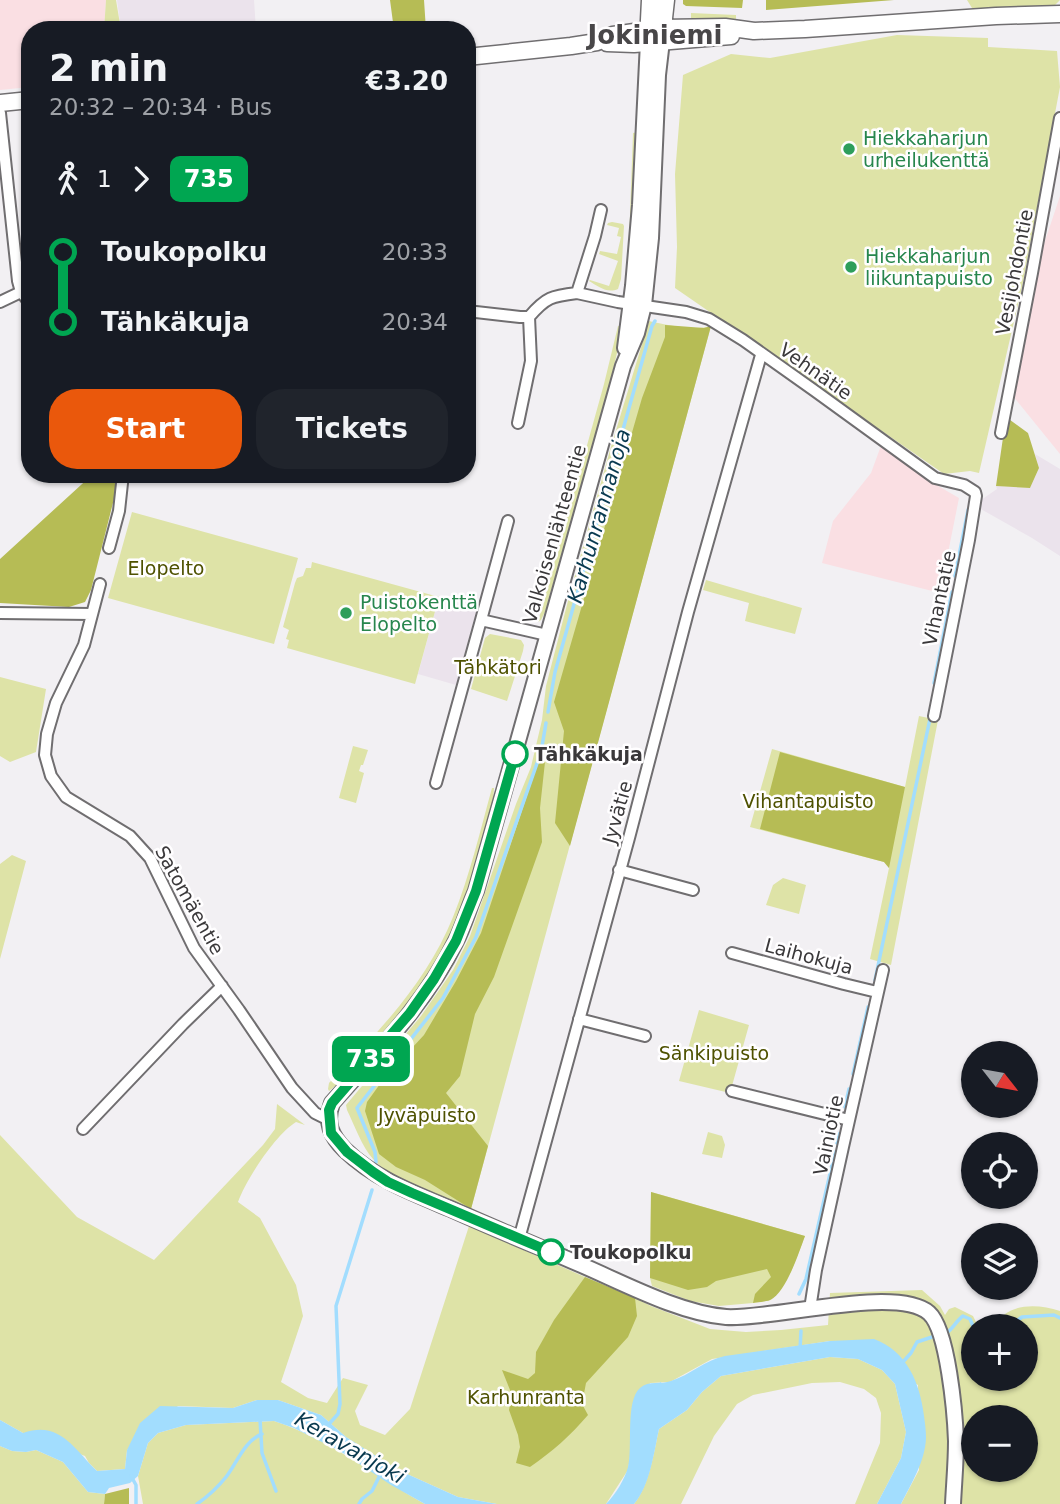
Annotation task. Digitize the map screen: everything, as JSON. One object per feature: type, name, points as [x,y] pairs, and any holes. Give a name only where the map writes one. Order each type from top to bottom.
[{"type":"main road","name":"Valkoisenlähteentie","points":[[650,0],[655,35]]},
{"type":"main road","name":"Valkoisenlähteentie","points":[[655,35],[666,0]]},
{"type":"main road","points":[[476,56],[597,42],[612,44],[655,35],[725,27],[754,31],[1060,14]]},
{"type":"main road","points":[[0,103],[21,101]]},
{"type":"street","name":"Valkoisenlähteentie","points":[[329,1121],[332,1103],[410,1013],[434,979],[456,941],[476,891],[623,366],[637,333],[640,205],[655,35]]},
{"type":"street","points":[[0,113],[21,292],[0,302]]},
{"type":"street","name":"Vesijohdontie","points":[[1001,433],[1060,117]]},
{"type":"street","points":[[476,312],[528,317],[546,299],[578,293],[601,210]]},
{"type":"street","name":"Vehnätie","points":[[578,293],[686,312],[709,319],[743,340],[935,478],[971,488]]},
{"type":"street","points":[[518,422],[531,361],[528,317]]},
{"type":"street","name":"Jyvätie","points":[[519,1239],[692,599],[761,355]]},
{"type":"street","points":[[109,548],[119,511],[122,483]]},
{"type":"street","name":"Vihantatie","points":[[934,716],[976,496],[971,488]]},
{"type":"street","points":[[436,783],[508,522]]},
{"type":"street","name":"Satomäentie","points":[[100,584],[84,643],[56,703],[47,734],[46,763],[54,782],[66,797],[130,836],[150,858],[194,948],[292,1088],[315,1113],[329,1121]]},
{"type":"street","points":[[0,613],[92,614]]},
{"type":"street","points":[[481,620],[547,635]]},
{"type":"street","points":[[619,870],[693,890]]},
{"type":"street","name":"Laihokuja","points":[[732,953],[877,992]]},
{"type":"street","name":"Vainiotie","points":[[810,1309],[819,1256],[883,970]]},
{"type":"street","points":[[83,1129],[222,986]]},
{"type":"street","points":[[579,1019],[645,1036]]},
{"type":"street","points":[[732,1091],[849,1120]]},
{"type":"street","points":[[329,1121],[331,1133],[347,1152],[388,1182],[677,1306],[705,1315],[765,1316],[878,1302],[899,1302],[922,1308],[938,1326],[945,1349],[956,1438],[953,1504]]},
{"type":"shaded area","points":[[0,0],[106,0],[105,21],[21,21],[21,88],[0,90]]},
{"type":"shaded area","points":[[117,0],[254,0],[255,21],[120,21]]},
{"type":"shaded area","points":[[1060,196],[1060,454],[1013,396],[1041,253]]},
{"type":"shaded area","points":[[882,443],[933,483],[959,498],[940,593],[822,563],[833,521],[871,473]]},
{"type":"shaded area","points":[[1035,454],[1060,469],[1060,556],[979,508],[981,500],[997,489],[996,486],[1030,488],[1039,468]]},
{"type":"shaded area","points":[[439,597],[477,608],[456,685],[418,674]]},
{"type":"green space","points":[[106,0],[116,0],[120,21],[105,21]]},
{"type":"green space","points":[[390,0],[424,0],[425,21],[393,21]]},
{"type":"green space","points":[[683,0],[743,0],[742,8],[686,6]]},
{"type":"green space","points":[[766,0],[894,0],[766,10]]},
{"type":"green space","points":[[967,0],[1060,0],[1053,7],[993,11],[972,8]]},
{"type":"green space","points":[[691,13],[736,15],[736,20],[691,21]]},
{"type":"green space","name":"Hiekkaharjun liikuntapuisto","points":[[897,35],[988,38],[988,47],[1057,51],[1060,87],[1022,287],[979,473],[970,471],[944,474],[675,288],[675,174],[683,75],[731,54],[770,58]]},
{"type":"green space","points":[[638,132],[629,282],[626,281],[633,133]]},
{"type":"green space","points":[[612,222],[624,226],[621,279],[618,289],[610,291],[589,281],[609,286],[618,261],[599,254],[600,251],[617,254],[621,237],[617,236],[619,228],[607,225]]},
{"type":"green space","name":"Jyväpuisto","points":[[649,321],[689,328],[711,326],[471,1209],[419,1189],[382,1167],[365,1148],[346,1105],[421,1016],[453,970],[470,936],[531,767],[542,720],[546,686],[569,597]]},
{"type":"green space","points":[[665,325],[704,328],[711,326],[570,846],[555,823],[564,731],[554,702],[642,398],[665,337]]},
{"type":"green space","points":[[618,326],[623,327],[610,383],[545,612],[538,622],[604,384]]},
{"type":"green space","points":[[1006,417],[1028,433],[1039,468],[1030,488],[996,486]]},
{"type":"green space","points":[[83,483],[116,483],[91,590],[85,602],[69,607],[0,603],[0,559]]},
{"type":"green space","name":"Elopelto","points":[[132,512],[298,558],[274,644],[108,598]]},
{"type":"green space","points":[[312,562],[439,597],[415,684],[287,648],[289,630],[283,627],[295,583],[297,578],[303,576],[306,568],[311,568]]},
{"type":"green space","points":[[706,580],[802,608],[795,634],[745,621],[749,603],[703,590]]},
{"type":"green space","name":"Tähkätori","points":[[490,634],[521,640],[524,645],[507,701],[471,689],[485,638]]},
{"type":"green space","points":[[0,677],[46,689],[36,752],[10,762],[0,756]]},
{"type":"green space","name":"Vihantapuisto","points":[[919,716],[938,720],[891,965],[870,959],[889,868],[884,862],[750,827],[772,749],[905,787]]},
{"type":"green space","points":[[353,746],[368,750],[359,771],[364,773],[356,803],[339,798]]},
{"type":"green space","name":"Vihantapuisto","points":[[780,752],[905,787],[889,868],[884,862],[760,829]]},
{"type":"green space","points":[[545,762],[540,808],[542,842],[494,977],[475,1014],[460,1076],[446,1093],[488,1146],[471,1209],[425,1180],[396,1167],[379,1154],[365,1111],[367,1102],[385,1077],[424,1035],[481,933],[538,763]]},
{"type":"green space","points":[[492,788],[493,803],[474,877],[446,948],[426,981],[388,1030],[329,1091],[329,1083],[365,1046],[415,985],[442,941],[465,885]]},
{"type":"green space","points":[[12,855],[26,861],[0,959],[0,864]]},
{"type":"green space","points":[[783,878],[806,885],[799,914],[766,905],[773,885]]},
{"type":"green space","name":"Sänkipuisto","points":[[699,1010],[749,1025],[730,1093],[679,1081]]},
{"type":"green space","name":"Karhunranta","points":[[277,1104],[305,1125],[296,1122],[279,1137],[254,1170],[238,1202],[260,1218],[296,1285],[303,1316],[281,1382],[308,1398],[327,1403],[343,1378],[368,1385],[355,1411],[360,1425],[385,1435],[410,1409],[469,1226],[710,1329],[746,1332],[828,1325],[830,1293],[922,1290],[940,1306],[945,1315],[949,1309],[955,1307],[969,1314],[961,1314],[961,1391],[1038,1391],[1038,1314],[1006,1314],[1032,1306],[1060,1311],[1060,1504],[901,1504],[919,1470],[918,1385],[830,1341],[712,1359],[670,1382],[650,1383],[628,1470],[606,1504],[497,1504],[458,1497],[396,1469],[346,1437],[321,1415],[278,1400],[257,1400],[233,1408],[178,1406],[127,1450],[125,1469],[97,1471],[85,1456],[23,1433],[0,1420],[0,1135],[77,1217],[154,1260],[275,1129]]},
{"type":"green space","points":[[708,1132],[722,1136],[725,1145],[722,1158],[702,1154]]},
{"type":"green space","points":[[651,1192],[805,1236],[791,1272],[771,1300],[719,1306],[690,1301],[652,1286]]},
{"type":"green space","points":[[651,1192],[805,1236],[791,1271],[776,1296],[753,1303],[755,1294],[771,1277],[767,1269],[688,1290],[650,1278]]},
{"type":"green space","name":"Karhunranta","points":[[585,1277],[635,1298],[637,1316],[628,1337],[586,1383],[582,1404],[588,1415],[561,1443],[530,1467],[516,1463],[520,1447],[509,1410],[510,1390],[502,1370],[528,1379],[535,1373],[536,1352],[554,1320]]},
{"type":"green space","points":[[830,1357],[858,1359],[882,1370],[895,1384],[906,1432],[901,1458],[877,1504],[855,1504],[880,1443],[881,1413],[876,1398],[864,1389],[840,1382],[812,1383],[753,1395],[737,1404],[714,1436],[681,1504],[634,1504],[647,1478],[659,1429],[687,1410],[702,1392],[721,1376]]},
{"type":"green space","points":[[274,1421],[333,1448],[425,1504],[143,1504],[138,1476],[148,1443],[158,1433],[186,1425]]},
{"type":"green space","points":[[0,1446],[12,1451],[36,1450],[63,1462],[88,1492],[105,1494],[104,1504],[0,1504]]},
{"type":"green space","points":[[129,1488],[129,1504],[104,1504],[105,1494]]},
{"type":"water","points":[[874,1339],[895,1351],[903,1360],[915,1380],[922,1404],[925,1447],[917,1472],[901,1504],[877,1504],[901,1458],[906,1432],[895,1384],[882,1370],[858,1359],[830,1357],[721,1376],[702,1392],[687,1410],[659,1429],[648,1478],[634,1504],[606,1504],[627,1472],[632,1403],[640,1388],[651,1383],[671,1381],[725,1356],[830,1341]]},
{"type":"water","name":"Keravanjoki","points":[[257,1400],[278,1400],[321,1415],[346,1437],[396,1469],[458,1497],[497,1504],[425,1504],[340,1451],[274,1421],[186,1425],[158,1433],[148,1443],[138,1476],[130,1483],[109,1488],[105,1494],[88,1492],[63,1462],[36,1450],[12,1451],[0,1446],[0,1420],[23,1433],[47,1430],[57,1434],[97,1471],[125,1469],[127,1450],[140,1423],[160,1406],[233,1408]]},
{"type":"waterway","name":"Karhunrannanoja","points":[[548,712],[555,672],[655,321]]},
{"type":"waterway","points":[[955,576],[968,510]]},
{"type":"waterway","points":[[934,683],[952,592]]},
{"type":"waterway","points":[[875,980],[931,714]]},
{"type":"waterway","name":"Karhunrannanoja","points":[[376,1162],[375,1152],[357,1108],[443,998],[476,937],[541,752],[546,723]]},
{"type":"waterway","points":[[853,1074],[868,1007]]},
{"type":"waterway","points":[[845,1107],[849,1089]]},
{"type":"waterway","points":[[837,1143],[839,1134]]},
{"type":"waterway","points":[[799,1294],[806,1279],[835,1152]]},
{"type":"waterway","name":"Karhunrannanoja","points":[[329,1424],[338,1414],[340,1404],[336,1306],[372,1190]]},
{"type":"waterway","points":[[1038,1316],[1054,1315],[1060,1318]]},
{"type":"waterway","points":[[946,1333],[961,1318]]},
{"type":"waterway","points":[[800,1349],[801,1331]]},
{"type":"waterway","points":[[902,1363],[917,1342],[938,1335]]},
{"type":"waterway","points":[[260,1419],[262,1453],[276,1491]]},
{"type":"waterway","points":[[197,1504],[223,1481],[250,1442],[262,1434]]},
{"type":"waterway","name":"Keravanjoki","points":[[359,1504],[372,1491],[380,1475]]},
{"type":"waterway","points":[[131,1476],[136,1485],[136,1504]]},
{"type":"bus line","name":"735","points":[[515,754],[476,891],[456,941],[410,1013],[332,1103],[329,1121],[331,1133],[347,1152],[388,1182],[551,1252]]},
{"type":"place","name":"Hiekkaharjun urheilukenttä","points":[[849,149]]},
{"type":"place","name":"Hiekkaharjun liikuntapuisto","points":[[851,267]]},
{"type":"place","name":"Puistokenttä Elopelto","points":[[346,613]]},
{"type":"place","name":"Tähkäkuja","points":[[515,754]]},
{"type":"place","name":"Toukopolku","points":[[551,1252]]},
{"type":"district","name":"Jokiniemi","points":[[655,35]]}]
